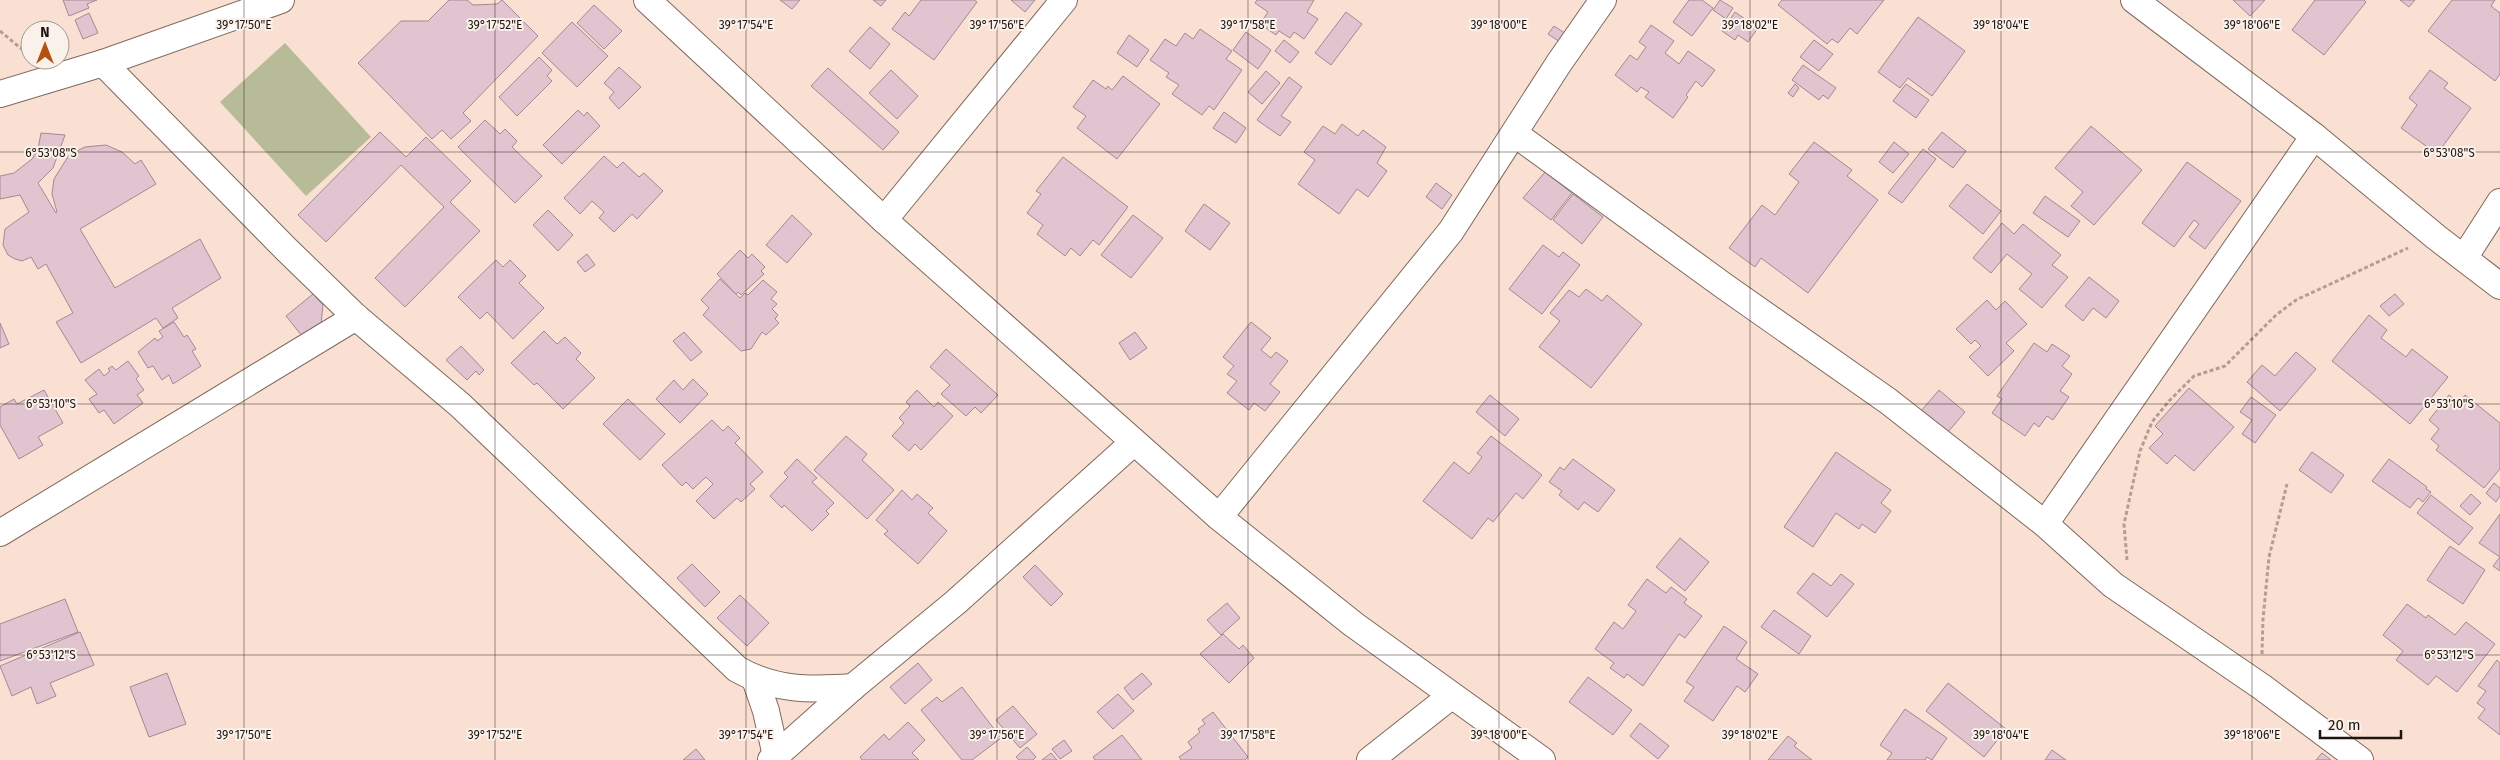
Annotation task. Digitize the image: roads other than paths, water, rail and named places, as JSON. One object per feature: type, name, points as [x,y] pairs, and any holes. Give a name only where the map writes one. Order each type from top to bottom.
[{"type":"street","points":[[0,94],[102,63],[281,0]]},
{"type":"street","points":[[647,0],[884,220],[1219,518],[1353,624],[1542,760]]},
{"type":"street","points":[[884,220],[1064,0]]},
{"type":"street","points":[[1219,518],[1451,231],[1559,63],[1603,0]]},
{"type":"street","points":[[2134,0],[2314,136],[2436,237],[2500,286]]},
{"type":"street","points":[[102,63],[356,317],[460,405],[737,669],[755,679],[789,688],[853,687]]},
{"type":"street","points":[[1515,134],[1724,286],[1888,401],[2045,524],[2117,588],[2262,687],[2360,760]]},
{"type":"street","points":[[2045,524],[2314,136]]},
{"type":"street","points":[[2464,258],[2500,202]]},
{"type":"street","points":[[0,533],[356,317]]},
{"type":"street","points":[[773,758],[853,687],[956,602],[1133,443]]},
{"type":"street","points":[[755,679],[766,711],[773,758]]},
{"type":"street","points":[[1370,760],[1451,696]]}]
